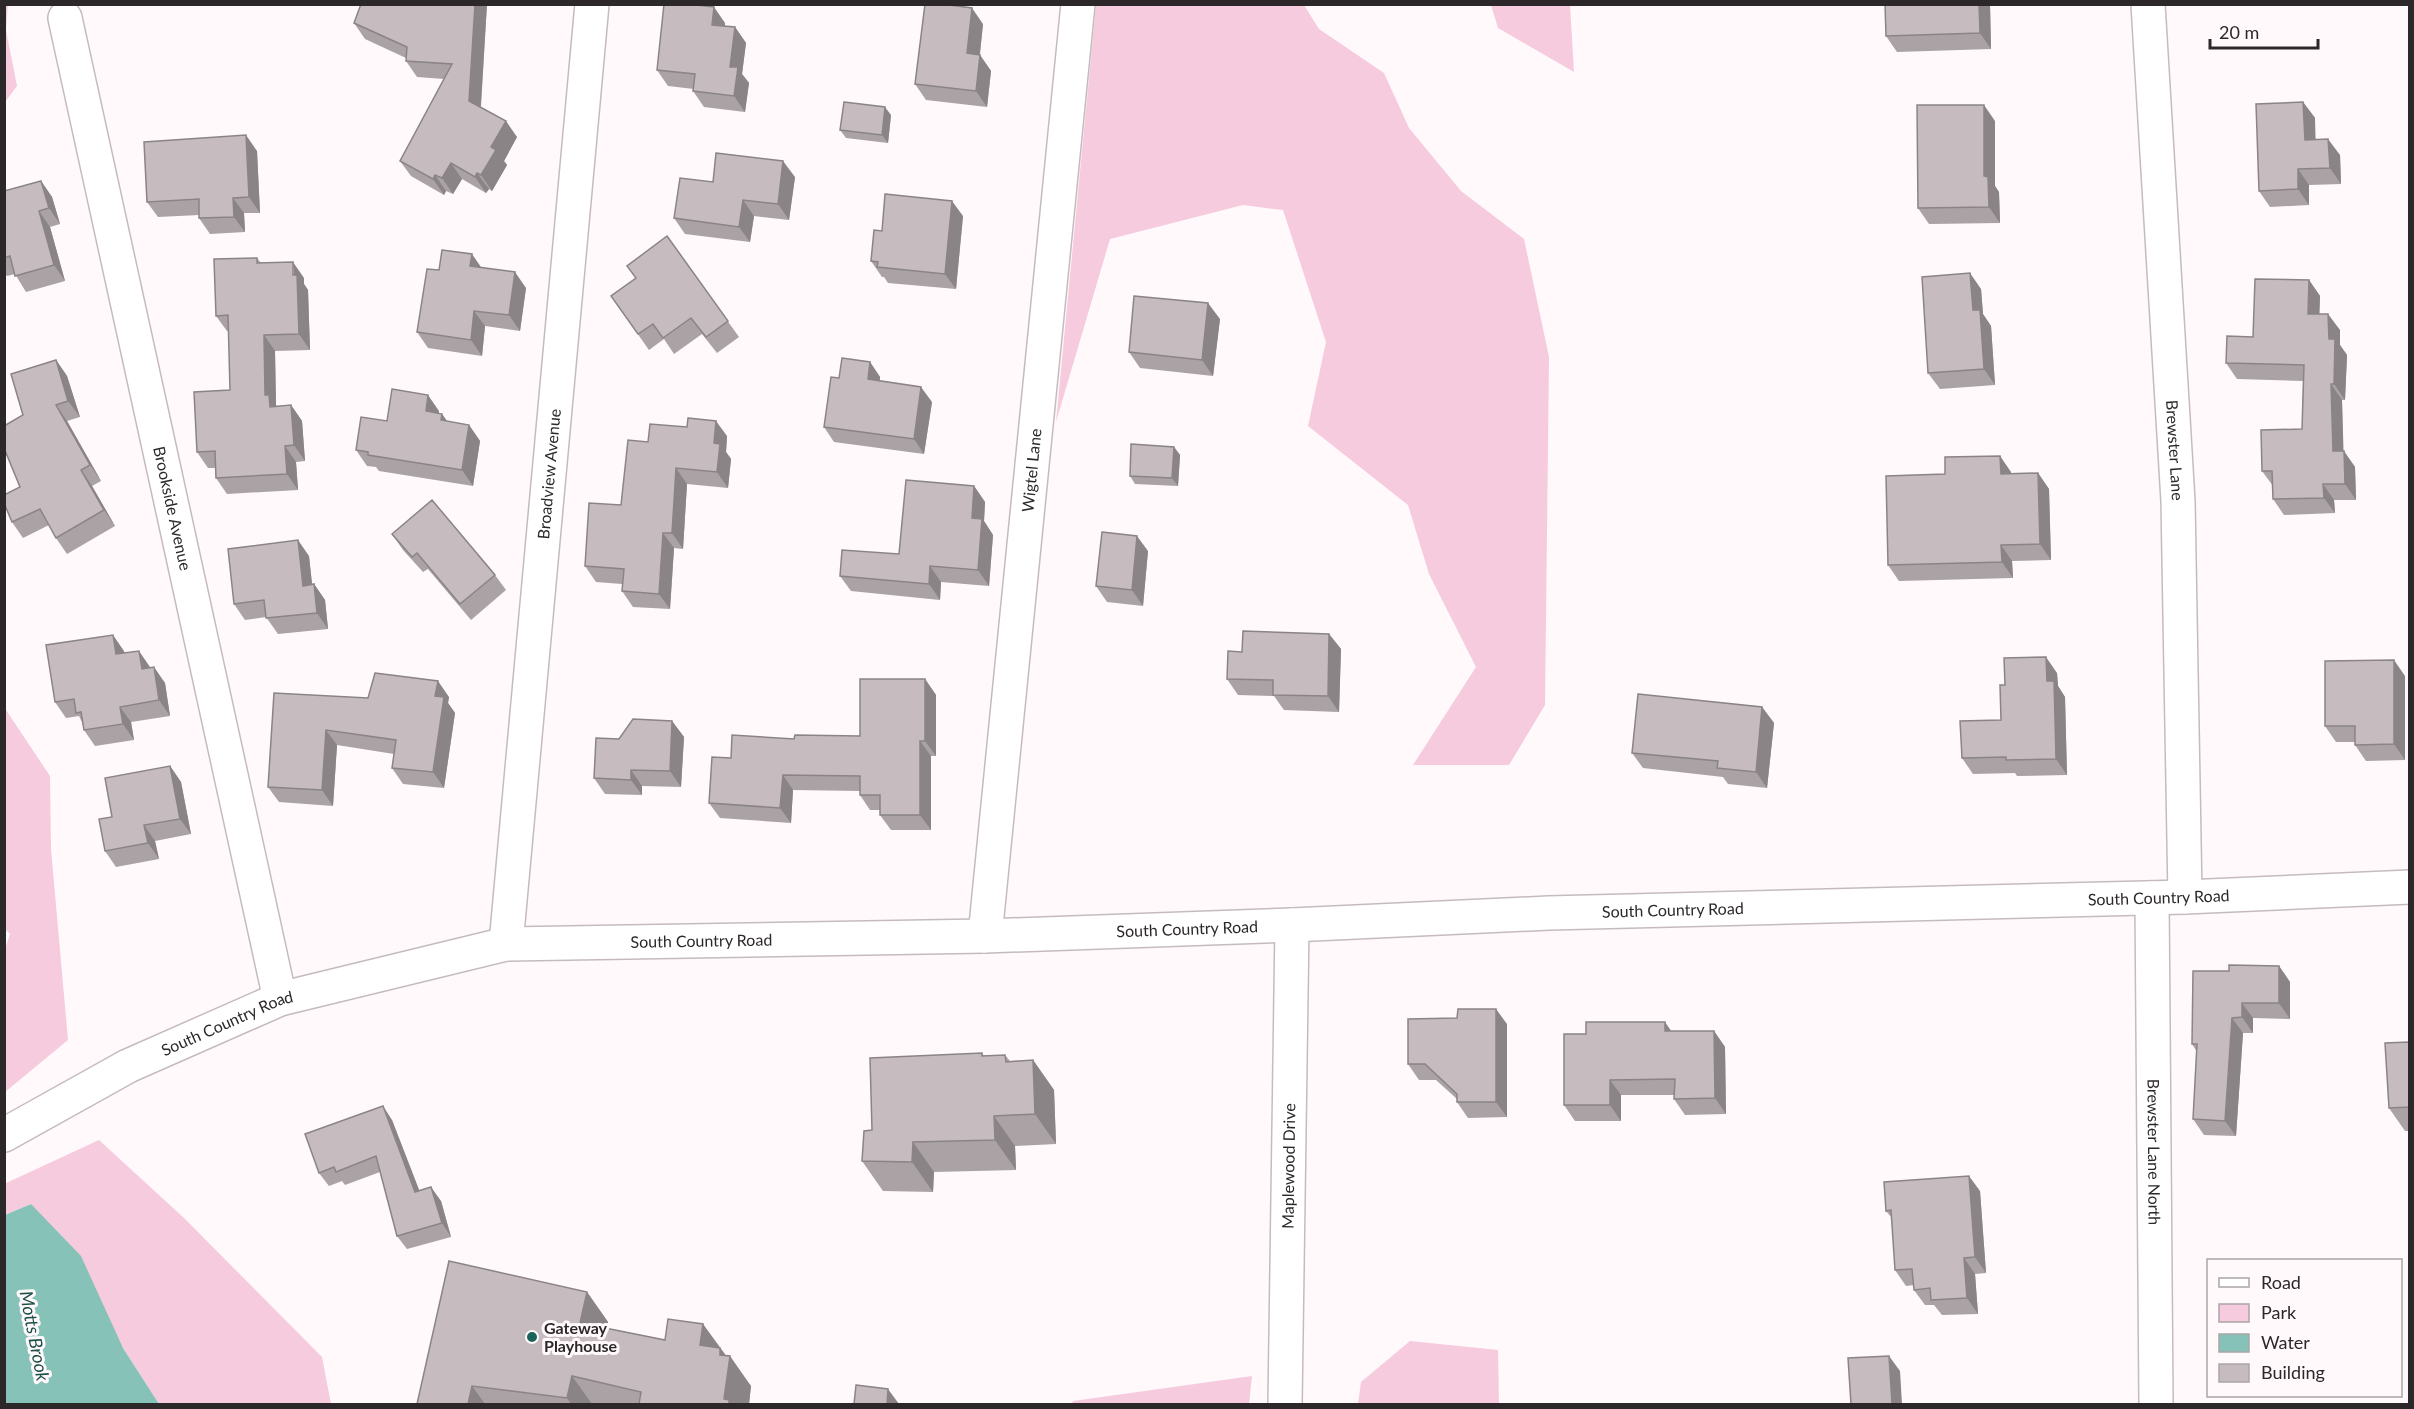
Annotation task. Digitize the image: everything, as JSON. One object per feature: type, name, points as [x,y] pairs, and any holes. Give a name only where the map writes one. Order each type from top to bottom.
[{"type":"street","name":"Broadview Avenue","points":[[506,944],[592,4]]},
{"type":"street","name":"Wigtel Lane","points":[[985,936],[1078,4]]},
{"type":"street","name":"Brewster Lane","points":[[2148,4],[2178,501],[2185,897]]},
{"type":"street","name":"Brookside Avenue","points":[[65,18],[280,999]]},
{"type":"street","name":"South Country Road","points":[[4,1135],[128,1066],[280,999],[506,944],[985,936],[1549,913],[2152,898],[2409,887]]},
{"type":"street","name":"Brewster Lane North","points":[[2152,898],[2156,1404]]},
{"type":"street","name":"Maplewood Drive","points":[[1284,1404],[1292,925]]},
{"type":"green space","points":[[8,4],[6,30],[17,86],[5,102],[4,5]]},
{"type":"green space","points":[[1096,5],[1304,5],[1319,29],[1384,73],[1409,128],[1461,191],[1524,239],[1549,357],[1545,705],[1509,765],[1413,765],[1476,667],[1429,574],[1408,505],[1308,426],[1326,342],[1283,210],[1243,205],[1110,239],[1056,422]]},
{"type":"green space","points":[[1491,5],[1570,5],[1574,72],[1498,28]]},
{"type":"green space","points":[[4,707],[50,776],[51,849],[68,1040],[5,1092],[4,952],[10,934],[4,928]]},
{"type":"green space","points":[[99,1140],[184,1218],[322,1357],[331,1404],[159,1404],[31,1204],[5,1215],[4,1184]]},
{"type":"green space","points":[[1410,1341],[1498,1350],[1499,1404],[1358,1404],[1361,1382]]},
{"type":"green space","points":[[1252,1376],[1249,1404],[1072,1404],[1073,1401]]},
{"type":"water","name":"Motts Brook","points":[[31,1204],[81,1256],[123,1348],[159,1404],[5,1404],[5,1215]]},
{"type":"building","points":[[361,4],[475,4],[469,101],[506,121],[491,147],[496,150],[481,175],[477,173],[475,177],[451,163],[442,178],[435,175],[433,179],[400,161],[452,64],[406,61],[407,47],[354,23]]},
{"type":"building","points":[[664,4],[714,7],[712,25],[735,27],[730,67],[738,67],[734,96],[693,91],[695,74],[657,70]]},
{"type":"building","points":[[925,4],[972,8],[967,53],[980,55],[976,91],[915,84]]},
{"type":"building","points":[[1885,4],[1979,4],[1980,33],[1886,36]]},
{"type":"building","points":[[844,102],[885,107],[882,135],[840,130]]},
{"type":"building","points":[[2303,102],[2305,140],[2328,139],[2330,168],[2298,169],[2298,189],[2259,191],[2256,104]]},
{"type":"building","points":[[1917,105],[1984,105],[1984,176],[1988,177],[1989,207],[1918,208]]},
{"type":"building","points":[[246,135],[249,197],[233,198],[234,217],[199,218],[199,199],[147,202],[144,142]]},
{"type":"building","points":[[716,153],[783,161],[778,204],[743,200],[739,227],[674,218],[680,178],[713,182]]},
{"type":"building","points":[[41,181],[49,208],[39,211],[54,265],[15,276],[10,256],[4,258],[4,191]]},
{"type":"building","points":[[885,194],[952,201],[945,274],[877,267],[878,262],[871,261],[874,230],[882,231]]},
{"type":"building","points":[[667,236],[728,321],[706,337],[691,318],[663,338],[653,324],[638,334],[611,296],[636,278],[627,266]]},
{"type":"building","points":[[442,250],[472,254],[470,266],[515,272],[509,315],[474,311],[471,340],[417,332],[427,269],[439,270]]},
{"type":"building","points":[[257,258],[257,263],[293,262],[293,275],[297,275],[299,334],[264,335],[265,395],[269,395],[270,407],[291,405],[294,445],[285,446],[287,474],[216,478],[215,451],[197,452],[194,392],[230,390],[228,315],[216,316],[214,259]]},
{"type":"building","points":[[1970,273],[1973,310],[1980,310],[1984,369],[1928,373],[1922,277]]},
{"type":"building","points":[[2255,279],[2309,280],[2308,314],[2328,314],[2329,339],[2335,339],[2334,384],[2331,384],[2333,451],[2344,451],[2345,484],[2323,484],[2324,498],[2273,499],[2272,471],[2262,471],[2261,430],[2302,429],[2304,365],[2226,363],[2227,336],[2253,337]]},
{"type":"building","points":[[1134,296],[1208,303],[1202,360],[1129,352]]},
{"type":"building","points":[[842,358],[870,362],[868,379],[921,387],[914,439],[824,427],[831,377],[839,378]]},
{"type":"building","points":[[56,360],[68,401],[56,405],[90,465],[81,470],[104,510],[56,538],[40,509],[12,522],[4,503],[4,495],[20,487],[4,448],[4,426],[23,415],[11,374]]},
{"type":"building","points":[[392,389],[428,395],[426,411],[442,414],[441,420],[469,425],[462,470],[368,455],[368,452],[356,450],[361,417],[387,421]]},
{"type":"building","points":[[688,418],[716,421],[714,443],[720,444],[717,472],[676,468],[672,533],[663,533],[659,594],[622,591],[624,569],[585,566],[589,503],[621,505],[628,440],[648,442],[650,424],[687,427]]},
{"type":"building","points":[[1131,444],[1174,447],[1172,478],[1130,476]]},
{"type":"building","points":[[2000,456],[2001,474],[2038,473],[2040,544],[2001,545],[2002,562],[1888,565],[1886,476],[1945,474],[1945,457]]},
{"type":"building","points":[[906,480],[974,486],[972,518],[982,519],[978,570],[930,566],[929,584],[840,576],[842,550],[899,554]]},
{"type":"building","points":[[432,500],[495,575],[460,604],[417,553],[412,557],[392,534]]},
{"type":"building","points":[[1102,532],[1137,536],[1132,590],[1096,586]]},
{"type":"building","points":[[298,540],[303,586],[314,584],[317,613],[266,618],[264,600],[234,604],[228,549]]},
{"type":"building","points":[[1243,631],[1329,634],[1328,696],[1273,695],[1273,680],[1227,679],[1228,651],[1242,652]]},
{"type":"building","points":[[113,635],[116,654],[139,651],[142,669],[154,667],[159,700],[120,707],[123,724],[84,730],[81,712],[76,713],[74,699],[55,702],[46,645]]},
{"type":"building","points":[[2046,657],[2047,681],[2054,681],[2056,759],[1962,758],[1960,721],[2001,720],[2000,685],[2005,685],[2004,658]]},
{"type":"building","points":[[2394,660],[2394,744],[2355,745],[2355,726],[2325,726],[2325,661]]},
{"type":"building","points":[[375,673],[438,681],[435,696],[444,697],[433,772],[392,768],[396,740],[326,730],[322,790],[268,787],[274,693],[368,698]]},
{"type":"building","points":[[860,679],[925,679],[925,741],[920,741],[920,815],[880,815],[880,795],[860,795],[860,776],[783,775],[780,808],[709,803],[712,757],[731,758],[732,735],[794,739],[795,735],[860,736]]},
{"type":"building","points":[[1638,694],[1762,707],[1756,772],[1717,768],[1718,761],[1632,753]]},
{"type":"building","points":[[633,719],[672,721],[670,771],[631,770],[631,780],[594,778],[596,738],[619,739]]},
{"type":"building","points":[[170,766],[180,819],[144,825],[148,843],[105,851],[99,819],[112,817],[105,778]]},
{"type":"building","points":[[2229,965],[2279,966],[2279,1003],[2242,1003],[2242,1017],[2232,1018],[2225,1121],[2193,1119],[2197,1044],[2192,1044],[2193,971],[2229,971]]},
{"type":"building","points":[[1458,1009],[1496,1009],[1496,1102],[1457,1102],[1457,1094],[1425,1064],[1408,1064],[1408,1019],[1457,1018]]},
{"type":"building","points":[[1586,1022],[1665,1022],[1665,1031],[1714,1031],[1715,1098],[1674,1099],[1675,1079],[1610,1080],[1610,1105],[1564,1105],[1564,1034],[1586,1034]]},
{"type":"building","points":[[2409,1042],[2409,1107],[2389,1108],[2385,1043]]},
{"type":"building","points":[[982,1053],[982,1056],[1005,1055],[1006,1062],[1033,1060],[1035,1114],[994,1116],[995,1140],[913,1142],[912,1162],[862,1161],[864,1131],[872,1130],[870,1058]]},
{"type":"building","points":[[383,1106],[415,1192],[431,1187],[442,1223],[397,1236],[376,1156],[336,1172],[334,1167],[319,1173],[305,1134]]},
{"type":"building","points":[[1969,1176],[1975,1257],[1964,1258],[1967,1298],[1931,1300],[1930,1288],[1914,1290],[1912,1269],[1895,1270],[1891,1210],[1886,1211],[1884,1182]]},
{"type":"building","points":[[449,1261],[587,1292],[580,1323],[665,1340],[668,1319],[703,1324],[700,1345],[720,1348],[720,1355],[730,1356],[724,1399],[729,1400],[729,1404],[639,1404],[641,1392],[572,1376],[567,1398],[472,1386],[468,1404],[417,1404]]},
{"type":"building","points":[[1889,1356],[1892,1404],[1851,1404],[1848,1358]]},
{"type":"building","points":[[856,1385],[888,1389],[887,1404],[854,1404]]},
{"type":"place","name":"Gateway Playhouse","points":[[532,1337]]}]
